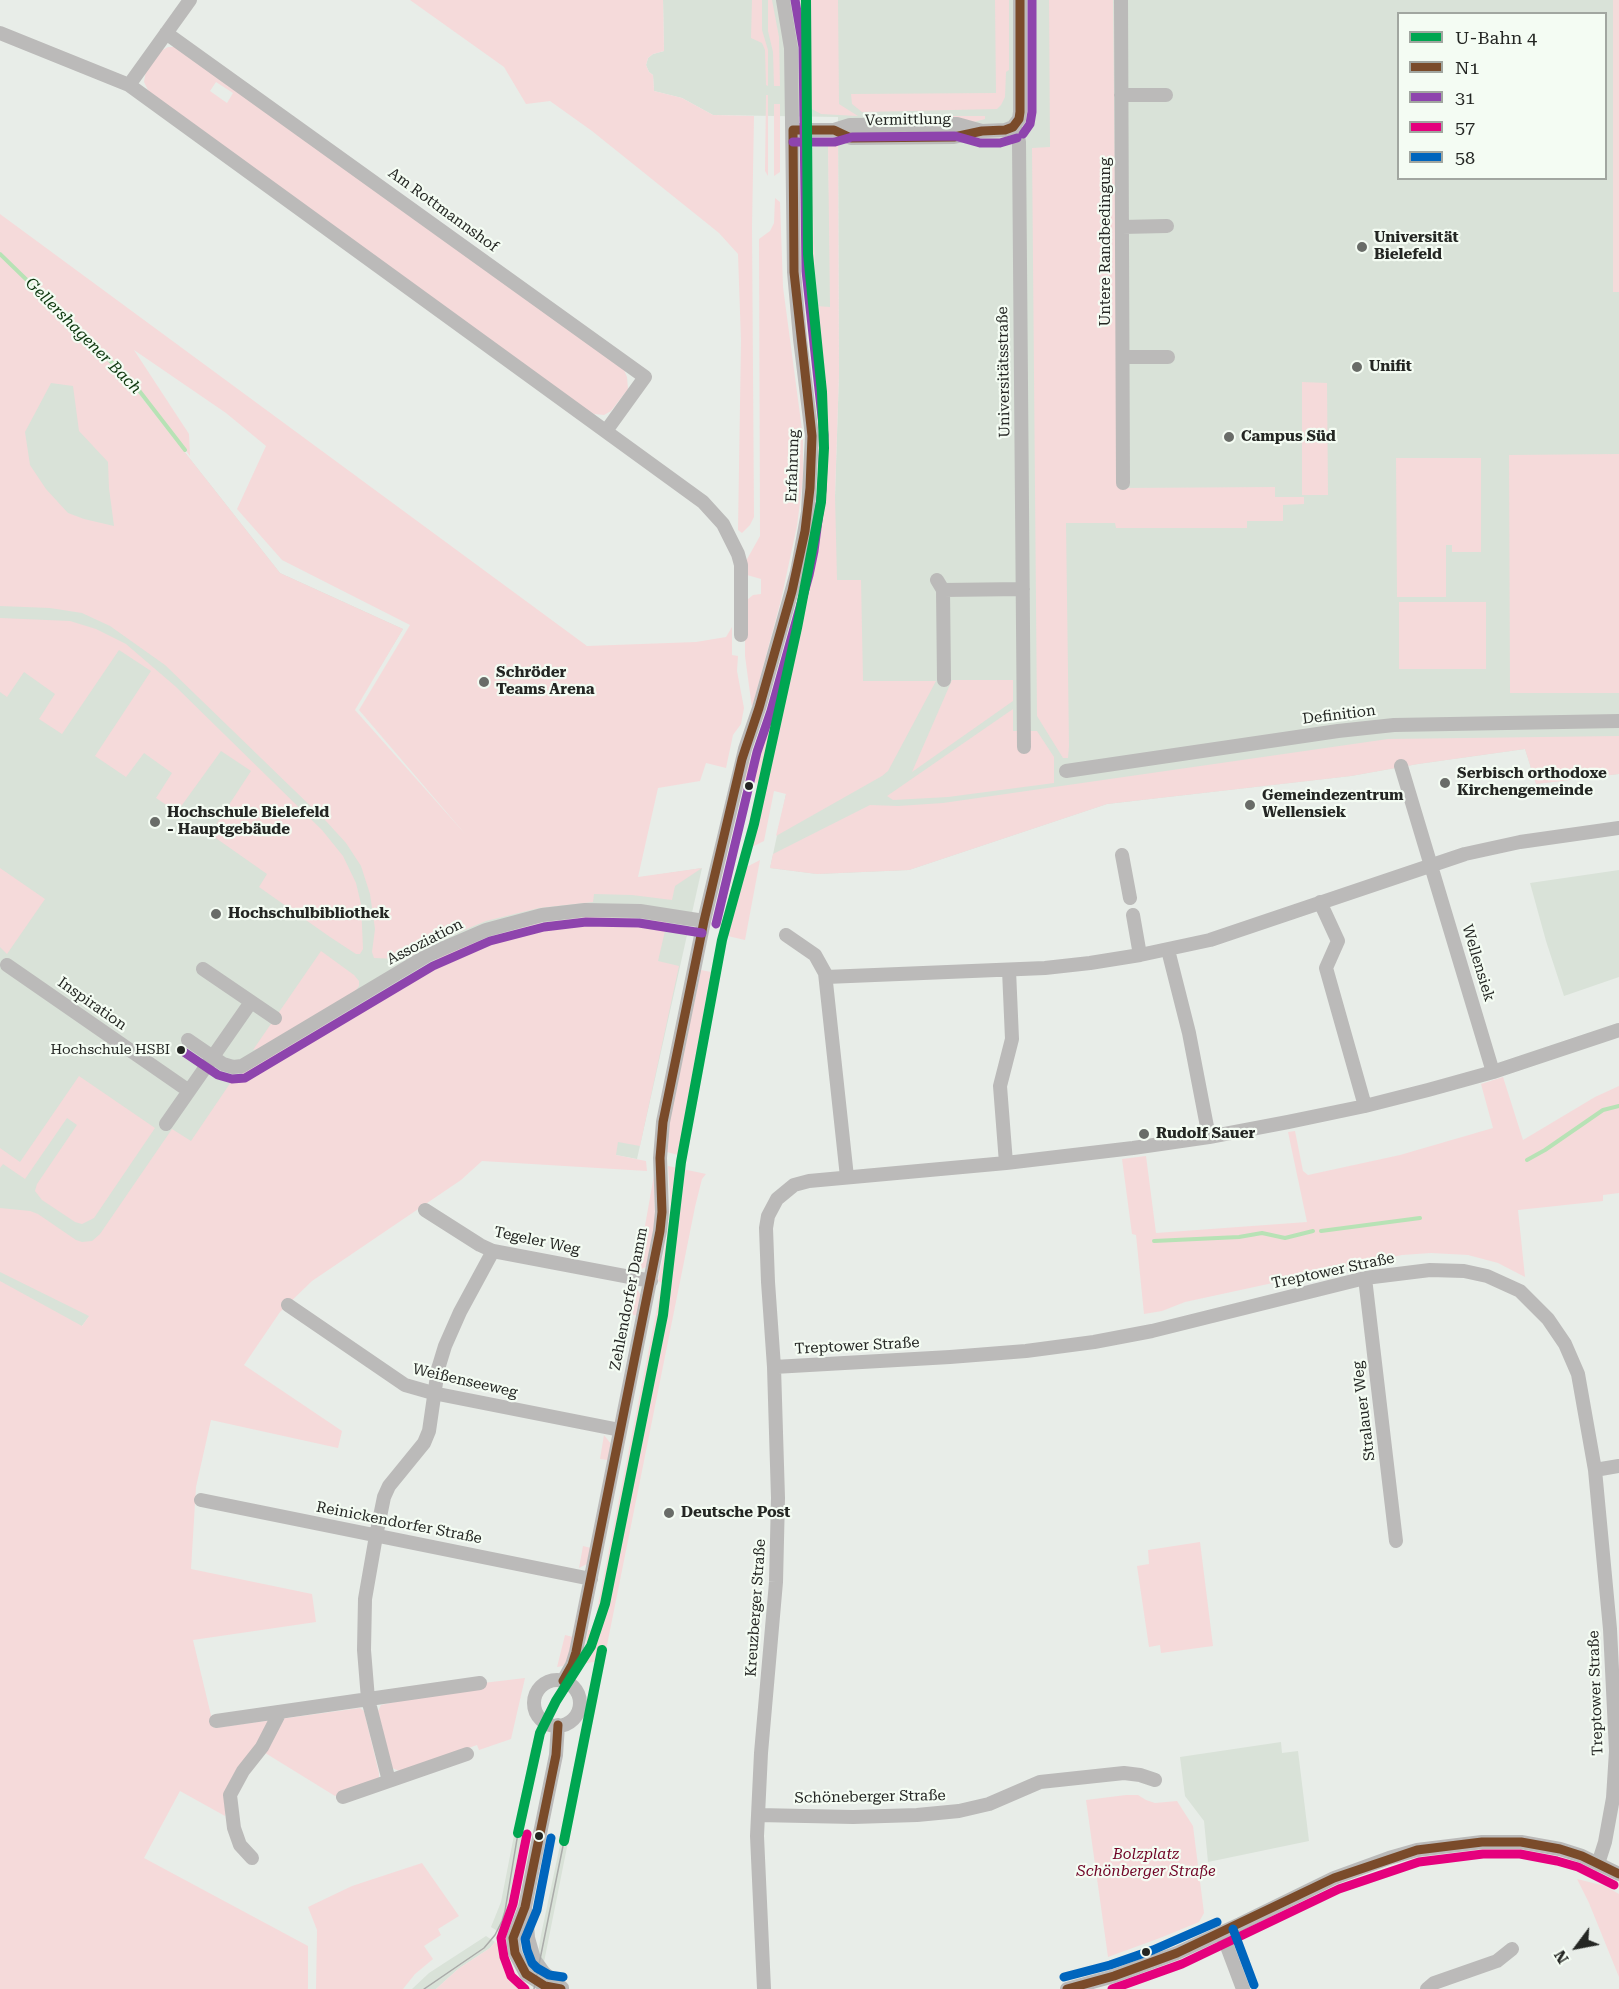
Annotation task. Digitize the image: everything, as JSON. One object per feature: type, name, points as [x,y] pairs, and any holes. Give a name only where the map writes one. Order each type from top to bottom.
[{"type":"street","points":[[129,85],[190,0]]},
{"type":"street","name":"Erfahrung","points":[[705,921],[745,748],[759,708],[797,572],[809,500],[812,436],[794,272],[791,48],[783,0]]},
{"type":"street","name":"Universitätsstraße","points":[[1020,0],[1020,112],[1019,119],[1013,127],[1017,132],[1019,142],[1024,747]]},
{"type":"street","name":"Untere Randbedingung","points":[[1121,0],[1124,483]]},
{"type":"street","points":[[0,33],[129,85],[703,502],[723,524],[738,554],[747,588],[741,635]]},
{"type":"street","name":"Am Rottmannshof","points":[[166,33],[645,377],[606,431]]},
{"type":"street","points":[[1121,95],[1166,95]]},
{"type":"street","name":"Vermittlung","points":[[793,130],[834,130],[850,125],[947,124],[963,125],[982,131],[1000,131],[1013,127]]},
{"type":"street","points":[[1122,227],[1167,226]]},
{"type":"street","points":[[1123,357],[1168,357]]},
{"type":"street","points":[[944,680],[940,585],[1023,590]]},
{"type":"street","name":"Definition","points":[[1066,771],[1338,731],[1394,725],[1619,722]]},
{"type":"street","name":"Wellensiek","points":[[1401,766],[1493,1072]]},
{"type":"street","points":[[826,977],[1009,970],[1090,963],[1168,950],[1210,940],[1431,865],[1494,847],[1619,828]]},
{"type":"street","points":[[1122,855],[1130,898]]},
{"type":"street","points":[[1320,903],[1338,941],[1326,968],[1365,1106]]},
{"type":"street","name":"Assoziation","points":[[188,1040],[212,1057],[233,1067],[242,1066],[428,955],[505,924],[542,915],[613,910],[658,912],[705,921]]},
{"type":"street","points":[[1133,915],[1140,955]]},
{"type":"street","name":"Zehlendorfer Damm","points":[[564,1680],[576,1652],[651,1281],[662,1212],[660,1158],[663,1122],[705,921]]},
{"type":"street","points":[[786,935],[815,956],[824,968],[847,1177],[1133,1148],[1209,1137],[1365,1106],[1493,1072],[1619,1030]]},
{"type":"street","points":[[1168,950],[1189,1033],[1209,1137]]},
{"type":"street","name":"Inspiration","points":[[7,966],[189,1091]]},
{"type":"street","points":[[203,969],[275,1018]]},
{"type":"street","points":[[1006,1162],[1000,1086],[1012,1040],[1009,970]]},
{"type":"street","points":[[166,1124],[251,1002]]},
{"type":"street","name":"Kreuzberger Straße","points":[[764,1989],[757,1852],[761,1753],[776,1582],[777,1451],[766,1228],[771,1208],[786,1190],[809,1181],[847,1177]]},
{"type":"street","name":"Tegeler Weg","points":[[425,1210],[493,1251],[651,1281]]},
{"type":"street","points":[[389,1781],[368,1699],[364,1650],[365,1599],[376,1536],[388,1486],[424,1443],[429,1431],[433,1393],[445,1346],[460,1312],[493,1251]]},
{"type":"street","name":"Treptower Straße","points":[[774,1366],[951,1357],[1026,1351],[1094,1342],[1152,1331],[1365,1278],[1430,1270],[1464,1271],[1487,1276],[1520,1291],[1548,1319],[1564,1344],[1578,1374],[1595,1470],[1617,1730],[1613,1798],[1605,1842],[1598,1864]]},
{"type":"street","name":"Stralauer Weg","points":[[1365,1278],[1396,1541]]},
{"type":"street","name":"Weißenseeweg","points":[[288,1305],[405,1385],[433,1393],[620,1430]]},
{"type":"street","points":[[1595,1470],[1619,1466]]},
{"type":"street","name":"Reinickendorfer Straße","points":[[201,1500],[591,1579]]},
{"type":"street","points":[[564,1680],[574,1688],[580,1701],[576,1716],[565,1724],[551,1725],[540,1718],[534,1706],[534,1699],[537,1691],[546,1683],[564,1680]]},
{"type":"street","points":[[216,1721],[480,1683]]},
{"type":"street","points":[[252,1858],[240,1845],[234,1828],[230,1795],[243,1771],[262,1747],[280,1712]]},
{"type":"street","points":[[558,1725],[556,1755],[525,1907],[513,1938],[515,1953],[526,1974],[536,1982],[563,1989]]},
{"type":"street","points":[[343,1797],[466,1754]]},
{"type":"street","name":"Schöneberger Straße","points":[[758,1815],[853,1817],[917,1815],[959,1811],[989,1804],[1040,1782],[1124,1773],[1155,1780]]},
{"type":"street","points":[[1067,1989],[1114,1976],[1157,1960],[1222,1933],[1334,1878],[1417,1850],[1482,1842],[1521,1842],[1560,1849],[1619,1874]]},
{"type":"street","points":[[1222,1933],[1243,1989]]},
{"type":"street","points":[[1427,1989],[1434,1983],[1497,1960],[1512,1949]]},
{"type":"shaded area","name":"Campus Süd","points":[[663,0],[1619,0],[1619,774],[1536,784],[1525,749],[1351,776],[1107,804],[909,870],[817,874],[770,868],[786,794],[835,496],[839,373],[838,117],[713,115],[682,98],[654,91],[653,75],[646,65],[648,58],[664,51]]},
{"type":"shaded area","points":[[828,141],[831,307],[816,307],[811,148]]},
{"type":"shaded area","points":[[0,256],[131,384],[280,573],[403,629],[354,710],[497,899],[702,868],[637,1159],[616,1155],[567,1128],[98,1305],[0,1433]]},
{"type":"shaded area","points":[[1619,870],[1619,977],[1564,996],[1530,883]]},
{"type":"shaded area","points":[[590,1732],[544,1962],[538,1953],[541,1935],[581,1736]]},
{"type":"shaded area","points":[[1281,1742],[1282,1753],[1298,1751],[1309,1841],[1208,1862],[1204,1821],[1185,1796],[1180,1757]]},
{"type":"shaded area","points":[[533,1747],[540,1748],[502,1934],[491,1927],[501,1902]]},
{"type":"shaded area","points":[[486,1936],[495,1942],[490,1948],[458,1969],[436,1989],[412,1989],[429,1973]]},
{"type":"green space","points":[[410,0],[663,0],[664,51],[653,54],[648,58],[646,65],[653,75],[654,91],[682,98],[713,115],[754,116],[752,227],[754,517],[742,533],[738,530],[741,341],[738,254],[719,233],[592,131],[550,101],[526,104],[504,67]]},
{"type":"green space","points":[[752,0],[762,0],[762,30],[768,50],[768,86],[766,85],[765,50],[762,43],[751,38]]},
{"type":"green space","points":[[768,0],[772,0],[779,37],[780,86],[774,86],[773,52],[768,31]]},
{"type":"green space","points":[[802,0],[838,0],[839,104],[858,116],[821,114],[810,108],[810,95],[803,95]]},
{"type":"green space","points":[[995,0],[1009,0],[1009,70],[1006,72],[1005,97],[997,109],[862,112],[852,104],[851,94],[996,93]]},
{"type":"green space","points":[[1049,0],[1113,0],[1118,488],[1275,487],[1275,497],[1304,497],[1304,504],[1283,505],[1283,521],[1247,521],[1247,528],[1116,528],[1115,523],[1066,523],[1068,758],[1063,758],[1037,716],[1032,148],[1050,147]]},
{"type":"green space","points":[[1613,0],[1619,0],[1619,292],[1613,292]]},
{"type":"green space","points":[[168,47],[183,50],[624,370],[628,389],[611,411],[604,415],[594,414],[582,407],[149,92],[144,82],[146,70],[159,52]],"holes":[[[216,82],[233,93],[227,103],[210,91]]]},
{"type":"green space","points":[[766,95],[768,95],[768,176],[765,171]]},
{"type":"green space","points":[[774,104],[780,104],[780,172],[774,176]]},
{"type":"green space","points":[[923,116],[985,116],[985,119],[974,122],[932,121]]},
{"type":"green space","points":[[838,140],[839,373],[835,495],[837,580],[861,580],[863,681],[936,681],[888,771],[776,836],[786,794],[774,791],[764,841],[742,852],[758,783],[743,780],[779,678],[792,627],[807,563],[820,476],[819,420],[804,280],[803,160],[811,148],[816,306],[830,307],[828,141]]},
{"type":"green space","points":[[775,198],[780,202],[783,287],[803,437],[803,478],[797,526],[781,600],[752,708],[745,656],[745,607],[747,600],[753,595],[761,594],[761,579],[747,575],[746,561],[760,536],[759,239],[770,231],[774,223]]},
{"type":"green space","points":[[0,214],[587,646],[696,642],[726,637],[732,627],[732,655],[738,656],[737,671],[744,708],[741,724],[733,735],[726,768],[706,763],[700,781],[658,788],[638,877],[702,868],[675,886],[672,900],[632,895],[594,894],[593,902],[539,908],[486,921],[447,937],[409,957],[374,958],[372,952],[375,929],[370,894],[361,866],[346,843],[165,665],[110,626],[82,613],[50,608],[0,606],[0,256],[131,384],[280,573],[403,629],[355,710],[466,835],[359,710],[410,625],[282,560],[237,509],[266,446],[226,413],[134,350],[189,434],[190,456],[135,383],[0,253]],"holes":[[[51,383],[73,386],[79,431],[108,462],[114,526],[68,513],[46,489],[30,465],[25,432]]]},
{"type":"green space","points":[[1302,382],[1327,383],[1328,495],[1302,495]]},
{"type":"green space","points":[[1619,454],[1619,693],[1510,693],[1509,455]]},
{"type":"green space","points":[[1396,458],[1481,458],[1481,552],[1452,552],[1452,545],[1446,545],[1446,597],[1397,597]]},
{"type":"green space","points":[[1399,602],[1486,602],[1486,669],[1399,669]]},
{"type":"green space","points":[[0,618],[70,621],[96,629],[126,644],[175,686],[322,830],[343,856],[356,883],[361,904],[363,949],[360,954],[356,954],[330,937],[259,887],[267,874],[210,834],[251,771],[221,751],[177,812],[156,798],[172,773],[144,753],[126,777],[95,756],[151,671],[119,650],[62,734],[39,719],[55,694],[24,672],[7,697],[0,692]]},
{"type":"green space","points":[[952,680],[1013,680],[1013,701],[912,772]]},
{"type":"green space","points":[[1013,709],[1013,731],[1037,731],[1054,757],[1054,783],[948,797],[893,800],[887,796]]},
{"type":"green space","points":[[1619,736],[1619,774],[1536,784],[1525,749],[1351,776],[1107,804],[909,870],[817,874],[770,868],[773,854],[870,805],[943,803],[1388,739]]},
{"type":"green space","points":[[760,860],[745,940],[719,934],[735,873]]},
{"type":"green space","points":[[0,868],[45,899],[7,954],[0,947]]},
{"type":"green space","points":[[586,917],[667,922],[658,961],[679,966],[640,1146],[618,1142],[616,1155],[646,1161],[647,1171],[482,1161],[461,1180],[312,1281],[280,1312],[244,1365],[342,1431],[338,1448],[211,1420],[196,1487],[191,1569],[312,1594],[316,1622],[193,1640],[214,1728],[360,1708],[364,1711],[379,1779],[335,1796],[262,1751],[226,1791],[225,1816],[180,1791],[144,1858],[308,1946],[308,1989],[0,1989],[0,1281],[82,1326],[89,1316],[0,1272],[0,1208],[30,1211],[76,1240],[92,1241],[100,1234],[172,1129],[191,1141],[233,1079],[446,954],[492,936],[540,923]]},
{"type":"green space","points":[[321,951],[354,975],[359,981],[359,986],[354,993],[253,1050]]},
{"type":"green space","points":[[701,970],[711,972],[678,1155],[667,1152],[669,1122]]},
{"type":"green space","points":[[79,1076],[155,1128],[94,1218],[82,1224],[75,1222],[42,1200],[35,1191],[37,1184],[77,1125],[67,1118],[25,1179],[3,1164],[0,1168],[0,1148],[20,1162]]},
{"type":"green space","points":[[1503,1077],[1523,1140],[1595,1097],[1619,1086],[1619,1193],[1603,1195],[1603,1201],[1518,1210],[1525,1277],[1498,1263],[1468,1255],[1431,1253],[1402,1255],[1185,1302],[1162,1311],[1144,1314],[1136,1235],[1132,1234],[1122,1159],[1146,1156],[1156,1233],[1307,1222],[1288,1132],[1295,1131],[1303,1171],[1308,1175],[1400,1155],[1493,1128],[1481,1084]]},
{"type":"green space","points":[[668,1166],[706,1174],[702,1179],[695,1207],[604,1660],[582,1664],[588,1630],[593,1630],[662,1283],[658,1281],[671,1209]]},
{"type":"green space","points":[[654,1175],[655,1223],[648,1266],[637,1271]]},
{"type":"green space","points":[[635,1286],[642,1297],[638,1316],[629,1314]]},
{"type":"green space","points":[[604,1435],[611,1444],[608,1460],[600,1459]]},
{"type":"green space","points":[[1200,1542],[1213,1646],[1161,1653],[1160,1645],[1149,1647],[1137,1566],[1149,1564],[1148,1550]]},
{"type":"green space","points":[[583,1546],[591,1548],[589,1563],[579,1568]]},
{"type":"green space","points":[[565,1635],[573,1637],[572,1646],[566,1662],[563,1666],[557,1667]]},
{"type":"green space","points":[[525,1678],[511,1739],[479,1750],[477,1745],[402,1772],[392,1768],[378,1711],[381,1705],[483,1683]]},
{"type":"green space","name":"Bolzplatz Schönberger Straße","points":[[1138,1795],[1155,1803],[1177,1801],[1193,1826],[1204,1913],[1199,1922],[1108,1957],[1086,1800]]},
{"type":"green space","points":[[422,1863],[459,1916],[438,1929],[441,1935],[424,1946],[433,1959],[415,1974],[403,1989],[316,1989],[317,1930],[308,1907],[352,1886]]},
{"type":"green space","points":[[1577,1879],[1605,1886],[1619,1894],[1619,1977],[1589,1903]]},
{"type":"green space","points":[[495,1942],[499,1946],[507,1971],[522,1989],[436,1989],[458,1969],[490,1948]]},
{"type":"waterway","name":"Gellershagener Bach","points":[[0,254],[134,384],[185,450]]},
{"type":"waterway","name":"Gellershagener Bach","points":[[1527,1160],[1603,1110],[1619,1106]]},
{"type":"waterway","name":"Gellershagener Bach","points":[[1321,1231],[1420,1218]]},
{"type":"waterway","name":"Gellershagener Bach","points":[[1154,1241],[1239,1237],[1262,1233],[1285,1238],[1313,1231]]},
{"type":"tram line","points":[[424,1989],[484,1948],[495,1935],[505,1911],[518,1833]]},
{"type":"tram line","points":[[534,1989],[564,1841]]},
{"type":"metro line","name":"4","points":[[518,1833],[540,1733],[556,1701],[591,1646],[605,1604],[663,1315],[681,1162],[722,940],[754,824],[797,628],[821,502],[824,448],[822,392],[808,254],[806,0]]},
{"type":"metro line","name":"4","points":[[564,1841],[602,1650]]},
{"type":"transit line","name":"31","points":[[716,924],[757,752],[771,711],[809,575],[822,490],[824,435],[806,271],[803,47],[795,0]]},
{"type":"transit line","name":"N1","points":[[1013,127],[1019,119],[1020,112],[1020,0]]},
{"type":"transit line","name":"31","points":[[1023,134],[1030,124],[1032,112],[1032,0]]},
{"type":"transit line","name":"N1","points":[[793,130],[834,130],[851,138],[954,137],[1013,127]]},
{"type":"transit line","name":"N1","points":[[563,1681],[576,1652],[660,1231],[662,1212],[660,1158],[663,1122],[704,921],[742,759],[792,591],[805,531],[810,488],[812,436],[794,272],[793,130]]},
{"type":"transit line","name":"31","points":[[793,142],[835,142],[852,137],[955,136],[980,143],[1000,143],[1017,138]]},
{"type":"transit line","name":"31","points":[[181,1050],[218,1075],[232,1079],[245,1078],[433,966],[490,941],[544,927],[586,922],[639,923],[702,933]]},
{"type":"transit line","name":"N1","points":[[558,1725],[556,1755],[525,1907],[513,1938],[515,1953],[526,1974],[545,1986],[561,1989]]},
{"type":"transit line","name":"57","points":[[525,1989],[511,1976],[504,1957],[501,1938],[513,1904],[527,1834]]},
{"type":"transit line","name":"58","points":[[551,1838],[537,1910],[525,1939],[532,1963],[549,1975],[563,1977]]},
{"type":"transit line","name":"N1","points":[[1067,1989],[1114,1976],[1177,1953],[1334,1878],[1417,1850],[1482,1842],[1521,1842],[1560,1849],[1582,1856],[1619,1874]]},
{"type":"transit line","name":"57","points":[[1112,1989],[1182,1964],[1339,1889],[1419,1862],[1483,1854],[1520,1854],[1578,1867],[1614,1885]]},
{"type":"transit line","name":"58","points":[[1064,1977],[1110,1965],[1153,1950],[1217,1922]]},
{"type":"transit line","name":"58","points":[[1233,1929],[1254,1985]]},
{"type":"place","name":"Universität Bielefeld","points":[[1362,247]]},
{"type":"place","name":"Unifit","points":[[1357,367]]},
{"type":"place","name":"Campus Süd","points":[[1229,437]]},
{"type":"place","name":"Schröder Teams Arena","points":[[484,682]]},
{"type":"place","name":"Serbisch orthodoxe Kirchengemeinde","points":[[1445,783]]},
{"type":"place","name":"Gemeindezentrum Wellensiek","points":[[1250,805]]},
{"type":"place","name":"Hochschule Bielefeld - Hauptgebäude","points":[[155,822]]},
{"type":"place","name":"Hochschulbibliothek","points":[[216,914]]},
{"type":"place","name":"Hochschule HSBI","points":[[181,1050]]},
{"type":"place","name":"Rudolf Sauer","points":[[1144,1134]]},
{"type":"place","name":"Deutsche Post","points":[[669,1513]]}]
